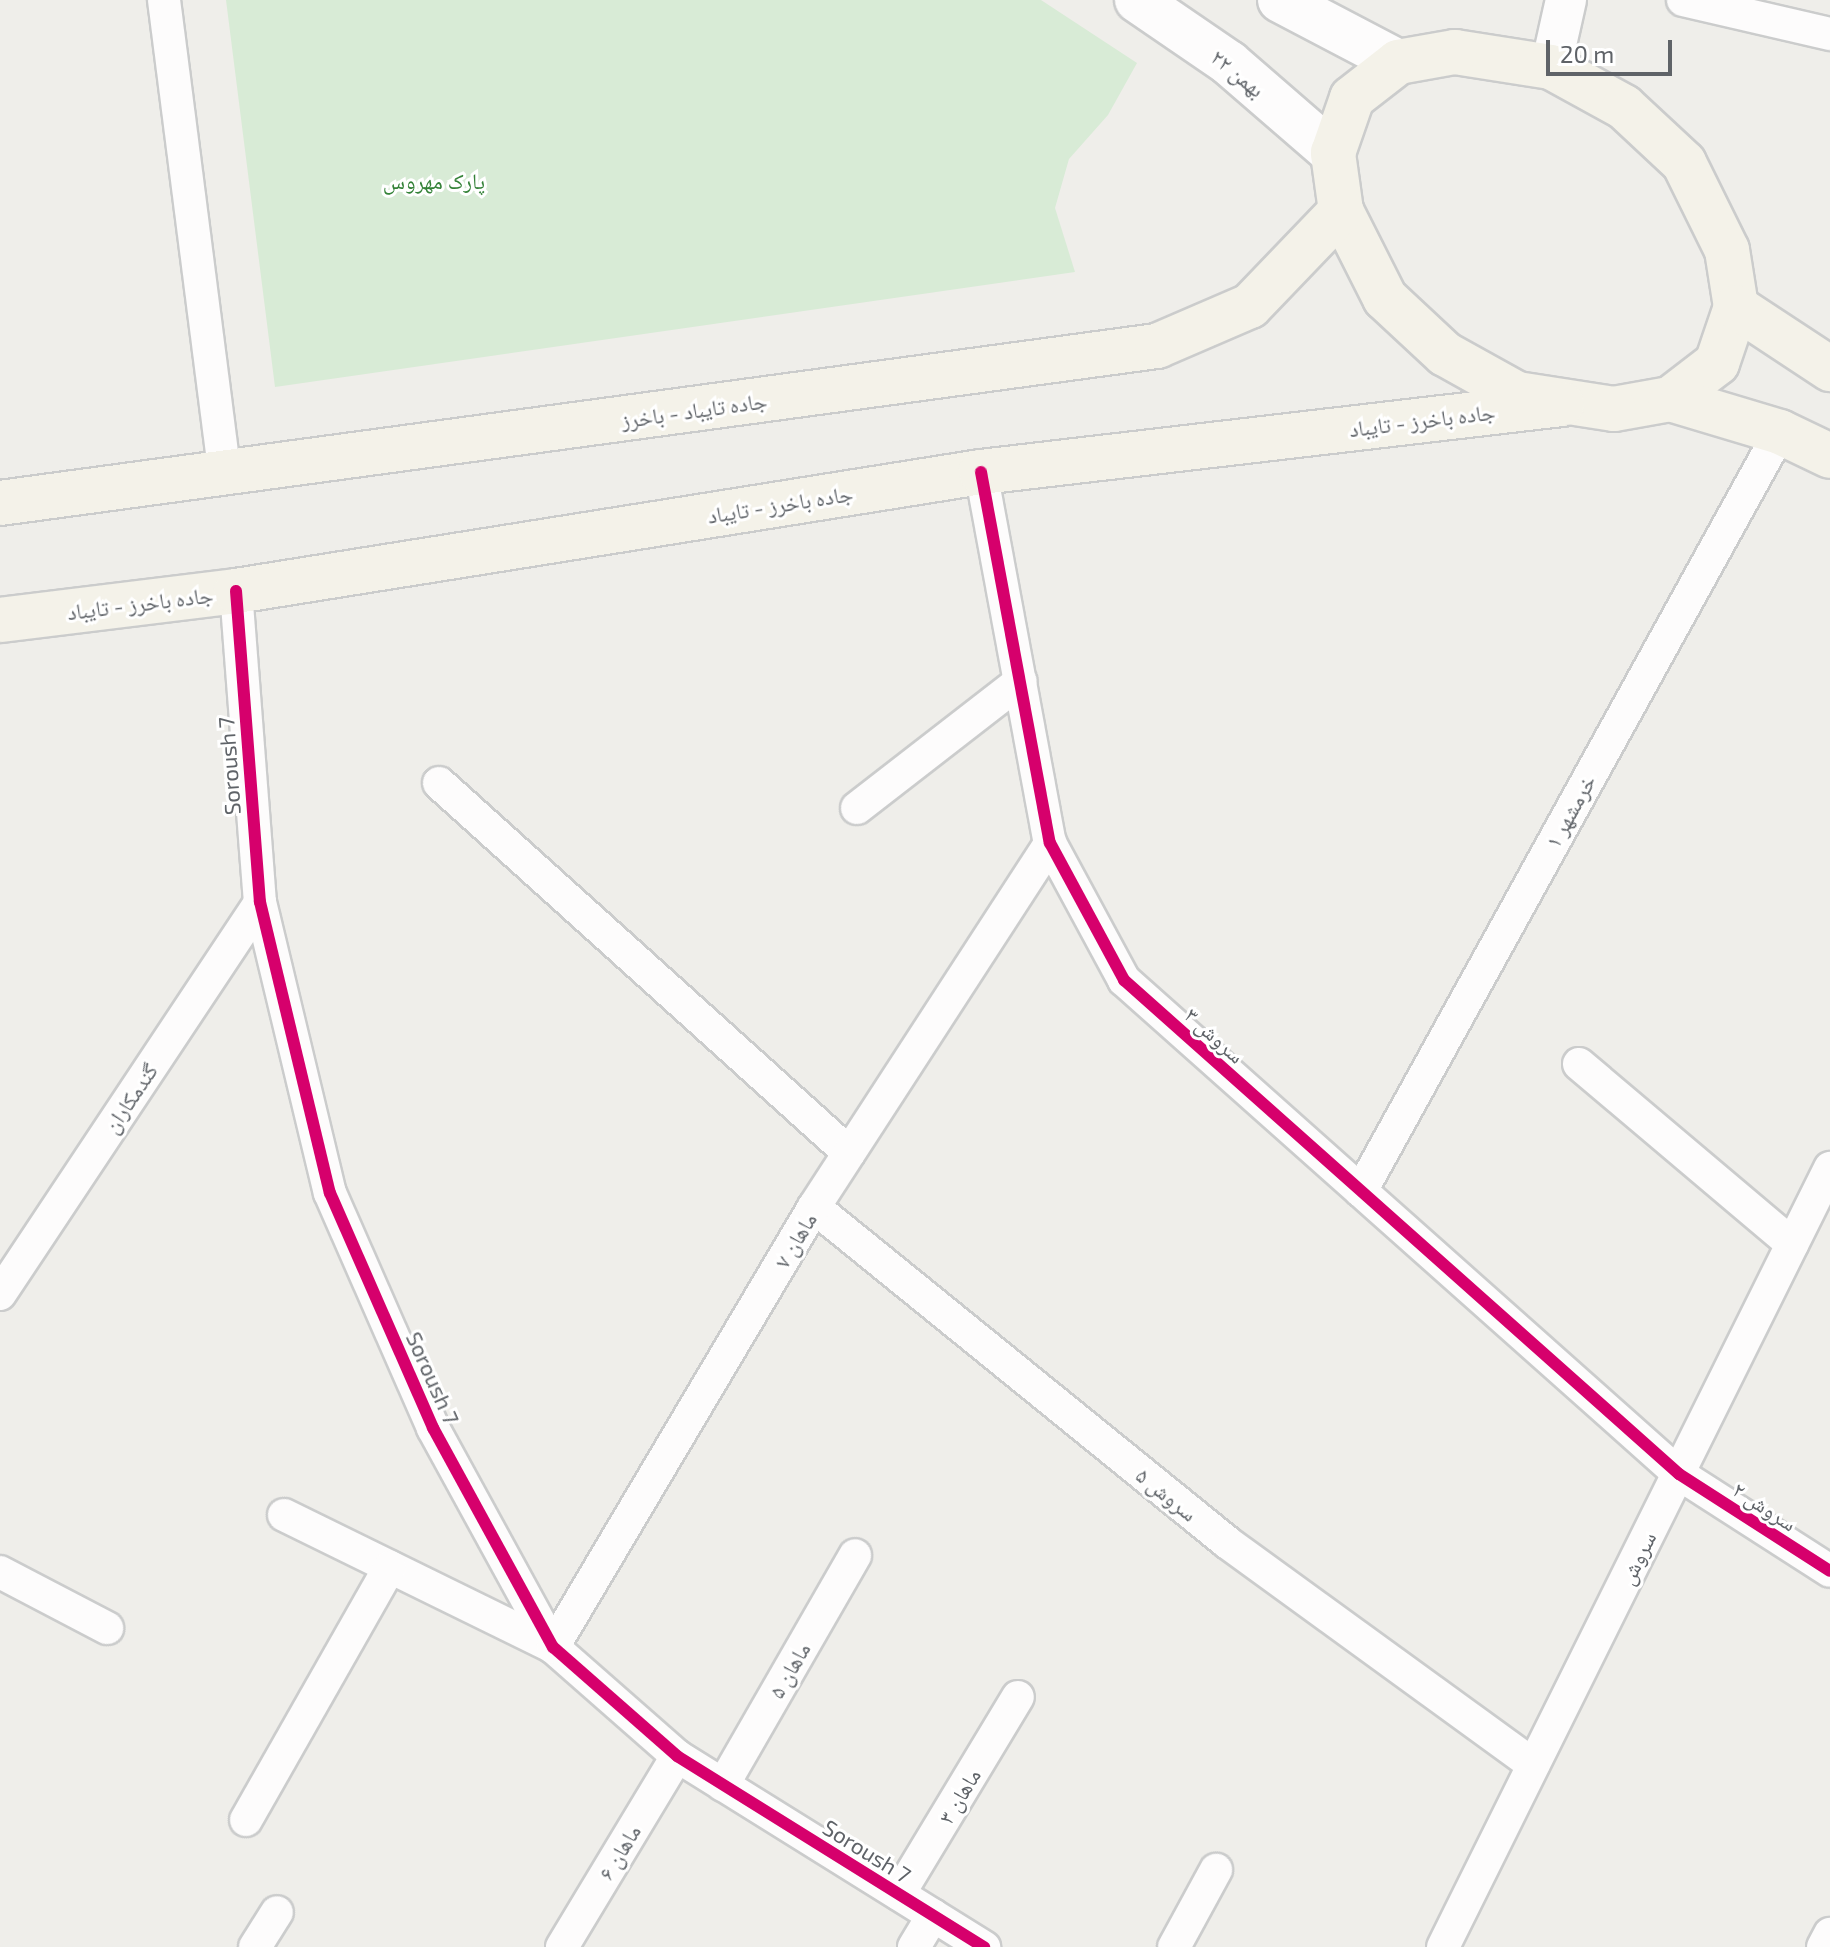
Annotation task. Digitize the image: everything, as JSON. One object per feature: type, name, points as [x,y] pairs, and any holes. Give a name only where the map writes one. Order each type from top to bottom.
[{"type":"main road","name":"۲۲ بهمن","points":[[1137,0],[1229,63],[1333,153]]},
{"type":"main road","points":[[1280,0],[1398,62]]},
{"type":"main road","points":[[1670,399],[1717,363],[1736,307],[1727,250],[1684,163],[1624,107],[1551,67],[1455,52],[1398,62],[1352,98],[1333,153],[1341,211],[1385,298],[1445,354],[1517,394],[1562,404],[1614,409],[1670,399],[1780,432],[1830,456]]},
{"type":"main road","name":"جاده تایباد - باخرز","points":[[0,503],[1157,346],[1250,306],[1341,211]]},
{"type":"main road","points":[[1736,307],[1830,369]]},
{"type":"main road","name":"جاده باخرز - تایباد","points":[[0,620],[236,591],[981,472],[1562,404]]},
{"type":"street","points":[[164,0],[225,474]]},
{"type":"street","points":[[1551,67],[1566,0]]},
{"type":"street","points":[[1683,0],[1830,34]]},
{"type":"street","name":"خرمشهر ۱","points":[[1361,1191],[1780,432]]},
{"type":"street","name":"سروش ۳","points":[[981,472],[1050,843],[1124,980],[1679,1474]]},
{"type":"street","name":"Soroush 7","points":[[236,591],[260,902],[330,1193],[433,1428],[553,1647],[677,1756],[984,1947]]},
{"type":"street","points":[[857,808],[1021,681]]},
{"type":"street","points":[[439,783],[849,1153]]},
{"type":"street","name":"ماهان ۷","points":[[553,1647],[814,1207],[1050,843]]},
{"type":"street","name":"گندمکاران","points":[[0,1294],[260,902]]},
{"type":"street","points":[[1579,1064],[1792,1244]]},
{"type":"street","name":"سروش","points":[[1443,1947],[1830,1168]]},
{"type":"street","name":"سروش ۵","points":[[814,1207],[1228,1543],[1533,1765]]},
{"type":"street","name":"سروش ۲","points":[[1679,1474],[1830,1571]]},
{"type":"street","points":[[284,1515],[553,1647]]},
{"type":"street","name":"ماهان ۵","points":[[723,1785],[855,1555]]},
{"type":"street","points":[[246,1820],[390,1567]]},
{"type":"street","points":[[0,1572],[107,1628]]},
{"type":"street","name":"ماهان ۳","points":[[899,1894],[1018,1697]]},
{"type":"street","name":"ماهان ۶","points":[[562,1947],[677,1756]]},
{"type":"street","points":[[1174,1947],[1216,1870]]},
{"type":"street","points":[[255,1947],[277,1912]]},
{"type":"street","points":[[914,1947],[933,1915]]},
{"type":"street","points":[[1823,1947],[1830,1934]]},
{"type":"green space","name":"پارک مهروس","points":[[226,0],[1041,0],[1137,63],[1108,115],[1069,159],[1055,208],[1075,272],[275,387]]},
{"type":"cycle path","points":[[981,472],[1050,843],[1124,980],[1679,1474],[1830,1571]]},
{"type":"cycle path","points":[[236,591],[260,902],[330,1193],[433,1428],[553,1647],[677,1756],[984,1947]]}]
